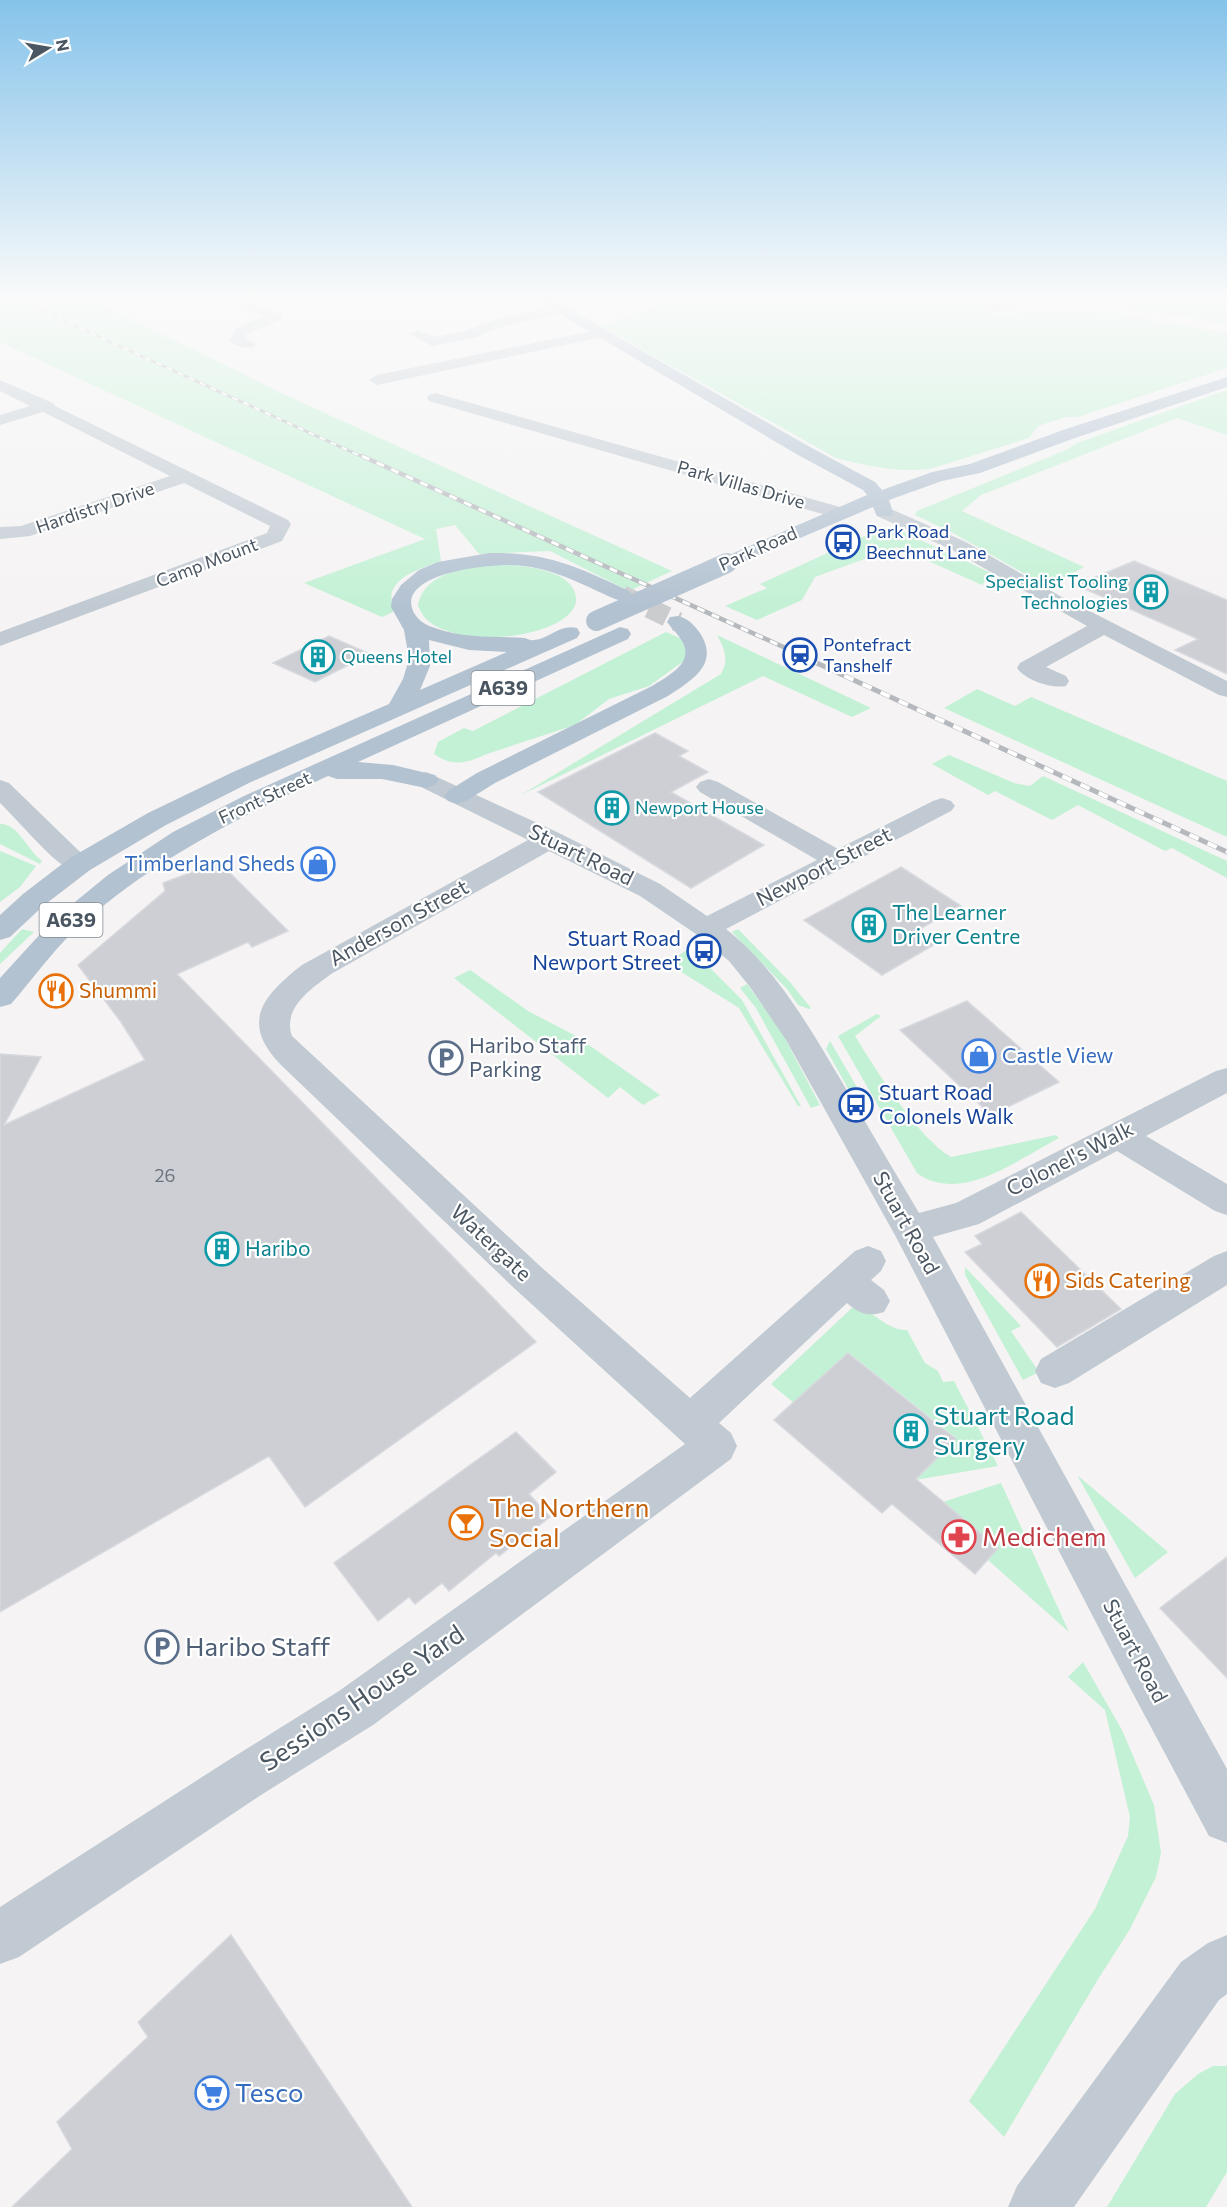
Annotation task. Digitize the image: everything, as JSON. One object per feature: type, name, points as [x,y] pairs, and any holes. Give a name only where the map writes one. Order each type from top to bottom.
[{"type":"main road","points":[[720,401],[869,486],[881,504]]},
{"type":"main road","name":"Park Road","points":[[457,796],[486,778],[660,691],[684,676],[696,664],[698,648],[690,634],[669,618],[749,573],[938,476],[974,469],[1170,401]]},
{"type":"main road","points":[[839,469],[886,475],[938,476]]},
{"type":"main road","points":[[839,469],[859,490],[860,495],[844,511]]},
{"type":"main road","name":"Park Road","points":[[547,642],[844,511],[919,497],[953,483],[974,469]]},
{"type":"main road","points":[[398,708],[416,676],[421,657],[414,628],[405,617],[401,606],[402,598],[412,585],[440,569],[474,560],[518,559],[546,563],[622,595]]},
{"type":"main road","name":"Front Street","points":[[0,997],[63,926],[85,907],[182,838],[243,806],[640,624]]},
{"type":"main road","points":[[414,628],[446,640],[482,647],[547,642]]},
{"type":"main road","name":"Front Street","points":[[0,931],[33,900],[80,864],[157,819],[242,777],[547,642]]},
{"type":"main road","points":[[426,780],[413,752],[417,741],[437,718]]},
{"type":"main road","points":[[318,773],[375,769],[396,771],[426,780]]},
{"type":"main road","points":[[85,907],[89,885],[80,864],[117,862],[154,856]]},
{"type":"street","name":"Camp Mount","points":[[0,639],[275,537],[280,530],[280,524],[36,401]]},
{"type":"street","name":"Park Villas Drive","points":[[446,401],[844,511]]},
{"type":"street","points":[[0,420],[47,406]]},
{"type":"street","name":"Hardistry Drive","points":[[0,533],[23,532],[188,476]]},
{"type":"street","points":[[881,504],[1104,626],[1227,690]]},
{"type":"street","points":[[1058,681],[1028,668],[1104,626]]},
{"type":"street","name":"Stuart Road","points":[[426,780],[633,880],[706,928],[739,954],[790,1022],[910,1228],[1145,1670],[1227,1818]]},
{"type":"street","points":[[709,786],[837,860]]},
{"type":"street","points":[[0,788],[68,856],[80,864]]},
{"type":"street","name":"Newport Street","points":[[706,928],[942,806]]},
{"type":"street","name":"Anderson Street","points":[[274,1030],[282,1002],[301,981],[320,967],[550,839]]},
{"type":"street","name":"Watergate","points":[[274,1030],[283,1046],[315,1079],[527,1277],[704,1435]]},
{"type":"street","name":"Colonel's Walk","points":[[910,1228],[966,1214],[1227,1079]]},
{"type":"street","points":[[1118,1135],[1227,1201]]},
{"type":"street","points":[[1055,1371],[1227,1266]]},
{"type":"street","points":[[704,1435],[862,1281]]},
{"type":"street","name":"Sessions House Yard","points":[[0,1938],[356,1708],[704,1435]]},
{"type":"street","points":[[1038,2207],[1200,1981],[1227,1962]]},
{"type":"green space","points":[[127,401],[298,401],[672,571],[629,591],[550,551],[479,554],[455,525],[436,529],[441,561],[400,580],[391,594],[393,612],[382,617],[304,583],[425,539]]},
{"type":"green space","points":[[734,401],[1127,401],[1078,417],[1066,417],[1038,426],[1029,438],[933,468],[909,470],[884,468],[836,458]]},
{"type":"green space","points":[[1196,401],[1227,401],[1227,435],[1177,418],[981,495],[962,511],[1084,567],[1048,587],[955,534],[915,515],[917,511],[1066,450],[1077,443]]},
{"type":"green space","points":[[882,528],[895,528],[991,573],[982,585],[897,547],[815,577],[802,600],[757,620],[725,606],[767,588],[760,584]]},
{"type":"green space","points":[[501,564],[533,568],[566,580],[573,588],[576,597],[574,608],[556,623],[539,630],[497,637],[476,637],[456,633],[438,627],[425,618],[418,606],[422,594],[429,585],[439,578],[463,569]]},
{"type":"green space","points":[[666,632],[687,641],[688,658],[649,686],[609,699],[575,725],[465,762],[453,762],[434,754],[438,742],[464,728],[473,731]]},
{"type":"green space","points":[[717,635],[871,708],[852,717],[763,676],[521,795],[721,674],[725,664],[725,654]]},
{"type":"green space","points":[[977,689],[1015,706],[1031,697],[1227,781],[1227,837],[944,708]]},
{"type":"green space","points":[[949,755],[1014,783],[1030,786],[1043,776],[1227,861],[1227,878],[1172,848],[1165,851],[1078,805],[1052,820],[995,791],[988,795],[932,764]]},
{"type":"green space","points":[[0,824],[18,833],[42,861],[40,864],[0,844]]},
{"type":"green space","points":[[0,851],[36,866],[20,887],[0,902]]},
{"type":"green space","points":[[22,929],[34,932],[0,964],[0,953]]},
{"type":"green space","points":[[738,929],[789,981],[811,1008],[798,1005],[787,989],[732,932]]},
{"type":"green space","points":[[690,948],[742,1000],[801,1106],[798,1106],[739,1008],[667,963]]},
{"type":"green space","points":[[470,970],[528,1011],[576,1036],[660,1095],[643,1105],[620,1087],[608,1098],[454,978]]},
{"type":"green space","points":[[747,984],[781,1031],[820,1105],[811,1108],[756,1008],[740,988]]},
{"type":"green space","points":[[877,1014],[881,1016],[855,1036],[911,1119],[951,1157],[1056,1135],[1059,1138],[1008,1167],[970,1182],[952,1184],[934,1182],[917,1173],[838,1036]]},
{"type":"green space","points":[[830,1041],[868,1106],[859,1108],[826,1049]]},
{"type":"green space","points":[[965,1267],[1021,1326],[1011,1331],[1039,1372],[1023,1380],[965,1275]]},
{"type":"green space","points":[[855,1305],[887,1324],[907,1330],[925,1363],[938,1371],[943,1382],[954,1381],[998,1466],[915,1480],[956,1438],[849,1353],[794,1403],[771,1384]]},
{"type":"green space","points":[[1077,1475],[1168,1552],[1135,1578]]},
{"type":"green space","points":[[1001,1483],[1069,1632],[988,1560],[998,1547],[943,1502]]},
{"type":"green space","points":[[1083,1662],[1122,1730],[1154,1805],[1161,1853],[1156,1877],[1130,1929],[1004,2137],[969,2101],[1095,1909],[1128,1836],[1130,1817],[1105,1710],[1068,1677]]},
{"type":"green space","points":[[1213,2066],[1227,2066],[1227,2172],[1206,2207],[1107,2207],[1175,2094],[1198,2074]]},
{"type":"building","name":"Specialist Tooling Technologies","points":[[1134,561],[1227,600],[1227,674],[1175,650],[1198,639],[1076,585]]},
{"type":"building","name":"Queens Hotel","points":[[329,636],[370,654],[315,682],[273,663]]},
{"type":"building","name":"Newport House","points":[[655,733],[688,751],[679,756],[708,772],[671,792],[764,845],[691,888],[538,792]]},
{"type":"building","name":"Haribo","points":[[219,862],[288,931],[252,947],[248,942],[177,974],[536,1342],[305,1507],[269,1456],[0,1612],[0,1054],[41,1057],[4,1125],[145,1060],[121,1022],[78,965],[165,891],[163,883]]},
{"type":"building","name":"The Learner Driver Centre","points":[[901,867],[961,906],[918,930],[937,943],[882,975],[804,920]]},
{"type":"building","name":"Castle View","points":[[967,1001],[1059,1082],[991,1115],[900,1030]]},
{"type":"building","name":"Sids Catering","points":[[1021,1212],[1121,1309],[1057,1347],[965,1252],[982,1244],[975,1236]]},
{"type":"building","name":"Stuart Road Surgery","points":[[848,1353],[956,1439],[916,1479],[998,1548],[975,1574],[892,1504],[882,1513],[774,1420]]},
{"type":"building","name":"The Northern Social","points":[[516,1432],[556,1472],[529,1494],[550,1517],[499,1556],[496,1553],[449,1591],[442,1583],[415,1604],[409,1597],[378,1621],[334,1563]]},
{"type":"building","points":[[1227,1557],[1227,1678],[1160,1608]]},
{"type":"building","name":"Tesco","points":[[231,1935],[412,2207],[12,2207],[72,2149],[57,2122],[148,2037],[138,2022]]},
{"type":"tunnel","points":[[622,595],[678,622]]},
{"type":"railway","points":[[240,401],[365,458]]},
{"type":"railway","points":[[362,456],[812,660]]},
{"type":"railway","points":[[808,659],[1227,852]]},
{"type":"place","name":"Park Road Beechnut Lane","points":[[843,542]]},
{"type":"place","name":"Specialist Tooling Technologies","points":[[1151,592]]},
{"type":"place","name":"Pontefract Tanshelf","points":[[800,655]]},
{"type":"place","name":"Queens Hotel","points":[[318,657]]},
{"type":"place","name":"Newport House","points":[[612,808]]},
{"type":"place","name":"Timberland Sheds","points":[[318,864]]},
{"type":"place","name":"The Learner Driver Centre","points":[[869,925]]},
{"type":"place","name":"Stuart Road Newport Street","points":[[704,951]]},
{"type":"place","name":"Shummi","points":[[56,991]]},
{"type":"place","name":"Castle View","points":[[979,1056]]},
{"type":"place","name":"Haribo Staff Parking","points":[[446,1058]]},
{"type":"place","name":"Stuart Road Colonels Walk","points":[[856,1105]]},
{"type":"place","name":"Haribo","points":[[222,1249]]},
{"type":"place","name":"Sids Catering","points":[[1042,1281]]},
{"type":"place","name":"Stuart Road Surgery","points":[[911,1431]]},
{"type":"place","name":"The Northern Social","points":[[466,1523]]},
{"type":"place","name":"Medichem","points":[[959,1537]]},
{"type":"place","name":"Haribo Staff","points":[[162,1647]]},
{"type":"place","name":"Tesco","points":[[212,2093]]}]
